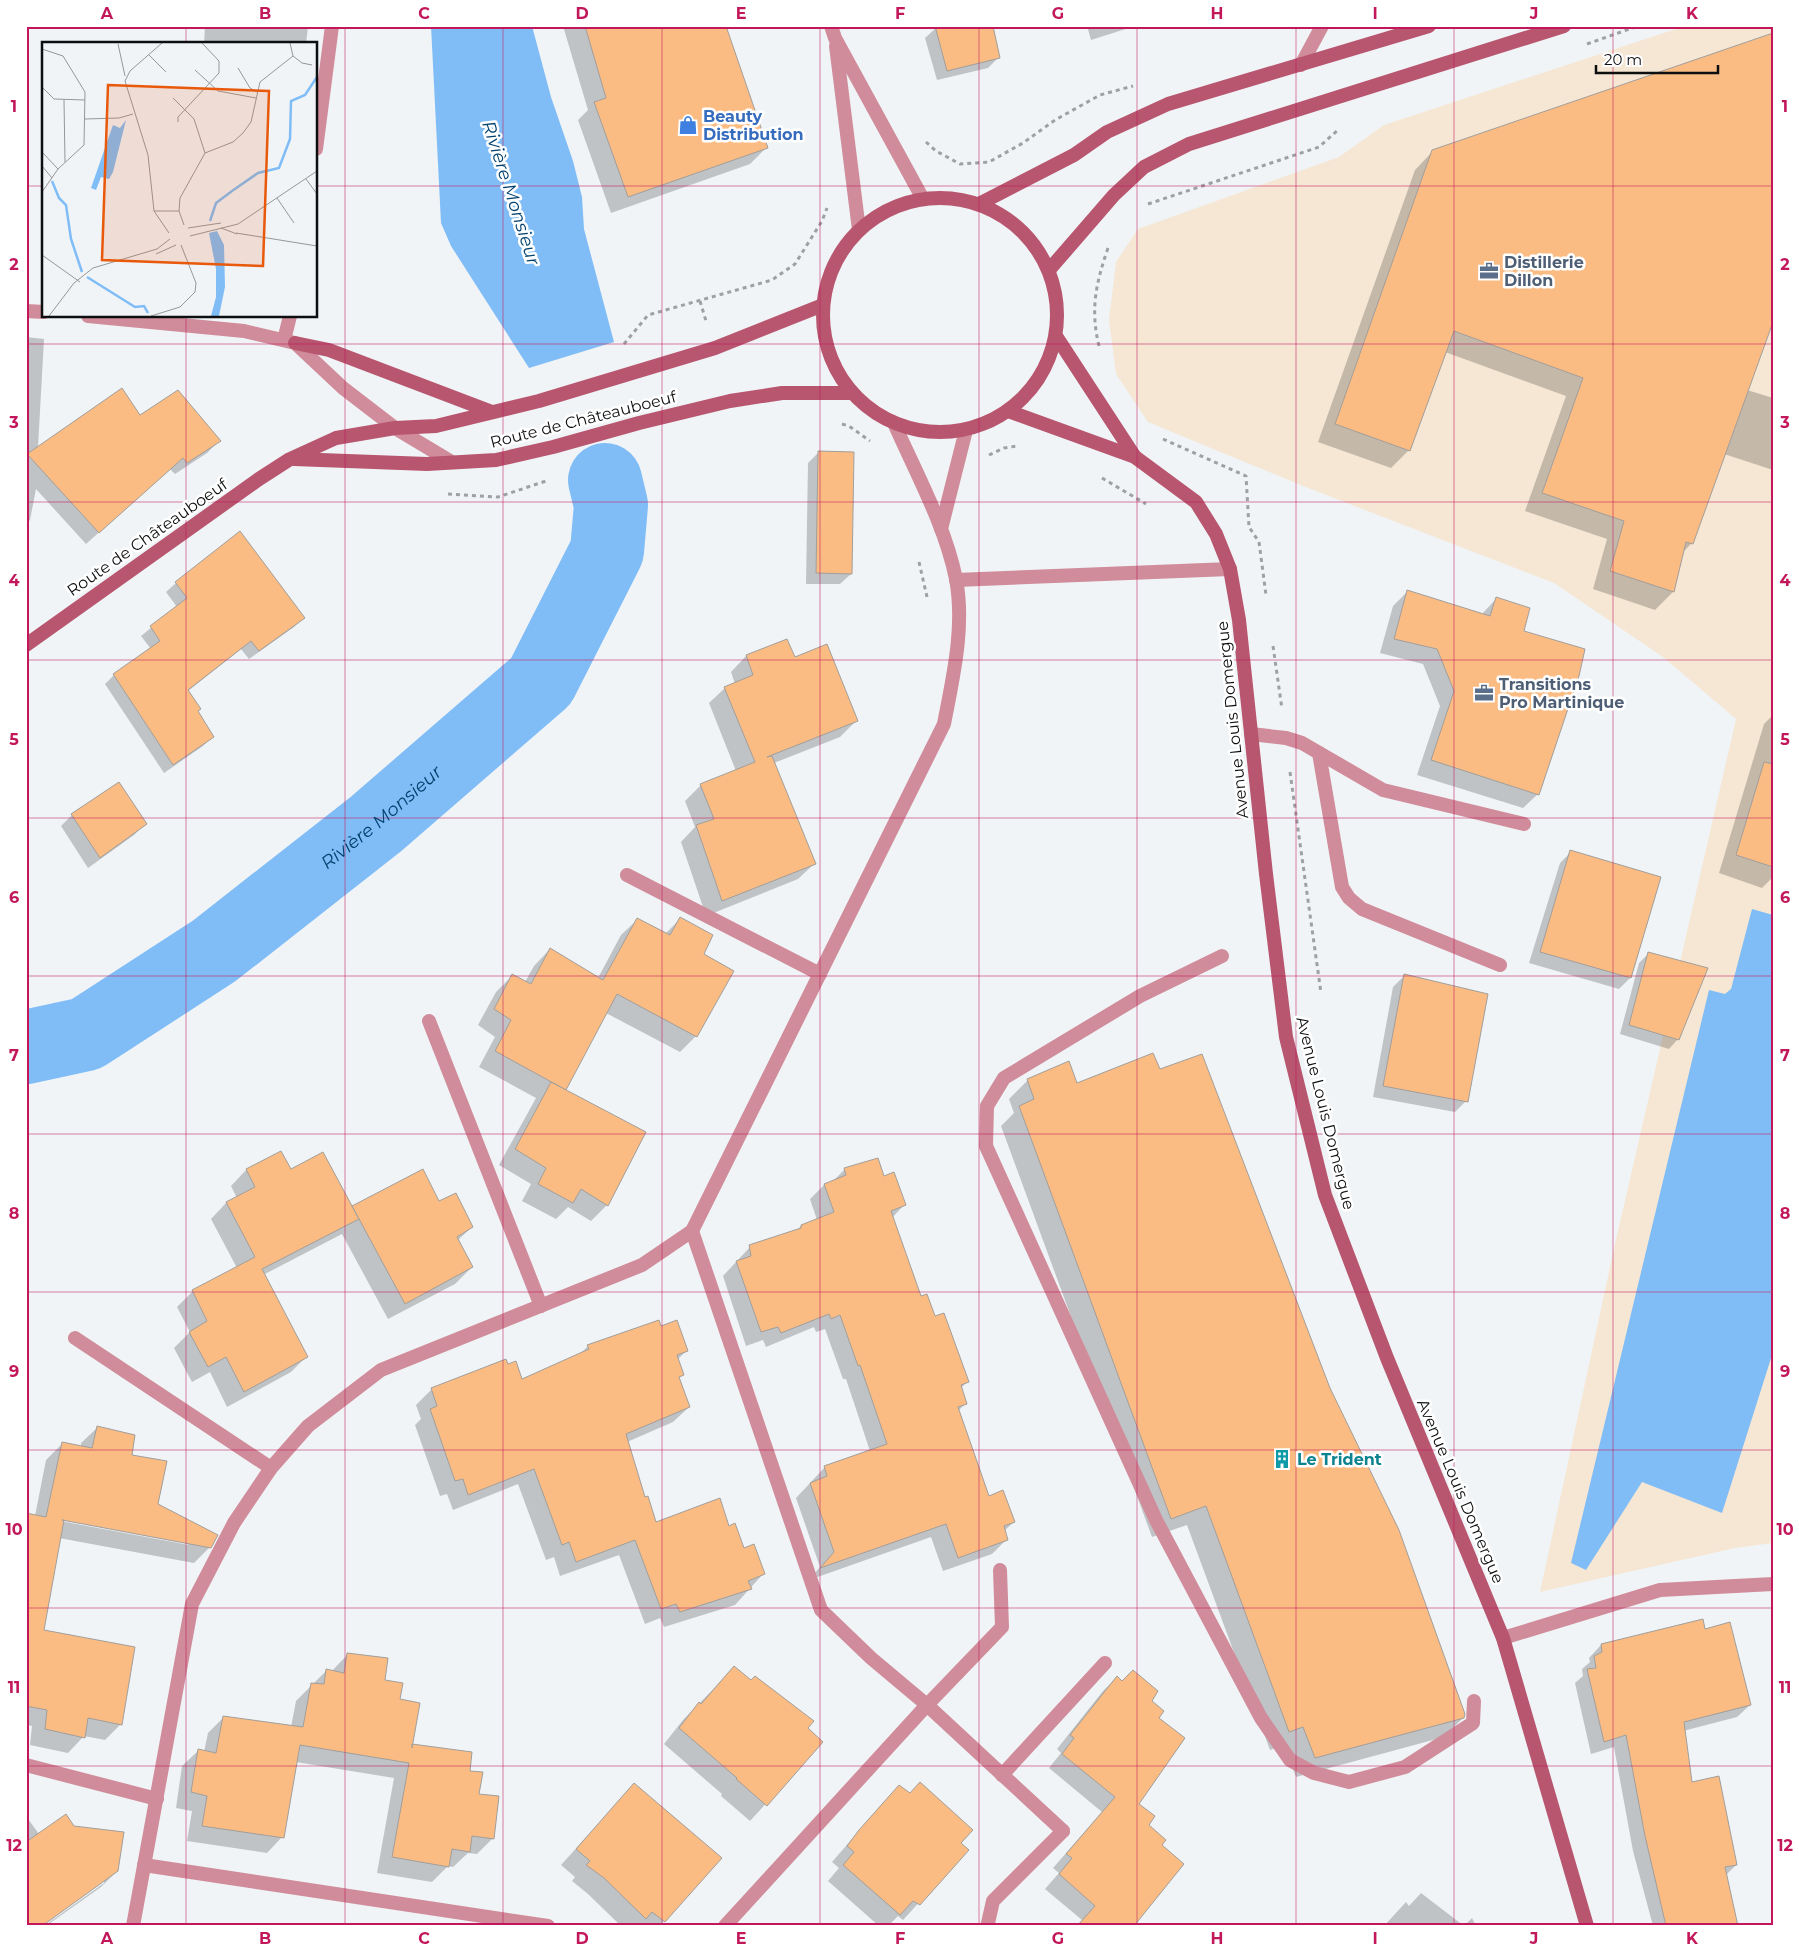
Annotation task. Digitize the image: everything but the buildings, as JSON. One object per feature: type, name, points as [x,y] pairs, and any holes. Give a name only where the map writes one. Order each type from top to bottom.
[{"type":"main road","points":[[979,204],[1074,155],[1107,132],[1168,104],[1429,26]]},
{"type":"main road","points":[[1049,270],[1114,195],[1144,167],[1189,144],[1564,26]]},
{"type":"main road","points":[[952,198],[979,204],[1009,219],[1033,242],[1049,270],[1058,303],[1056,336],[1047,365],[1030,390],[1008,411],[988,422],[966,430],[930,432],[894,423],[871,410],[852,393],[834,366],[824,337],[823,305],[828,277],[841,252],[859,230],[889,209],[923,199],[952,198]]},
{"type":"main road","name":"Route de Châteauboeuf","points":[[26,644],[290,459],[336,438],[395,428],[436,426],[539,401],[714,348],[823,305]]},
{"type":"main road","name":"Avenue Louis Domergue","points":[[1056,336],[1135,457]]},
{"type":"main road","points":[[290,341],[329,350],[492,412]]},
{"type":"main road","name":"Route de Châteauboeuf","points":[[290,459],[426,464],[450,461],[496,460],[554,447],[639,423],[730,401],[782,393],[852,393]]},
{"type":"main road","name":"Avenue Louis Domergue","points":[[1008,411],[1135,457],[1196,502],[1216,534],[1230,569],[1239,620],[1266,874],[1286,1037],[1326,1196],[1387,1358],[1504,1638],[1586,1926]]},
{"type":"street","points":[[318,134],[332,26]]},
{"type":"street","points":[[1300,65],[1322,26]]},
{"type":"street","points":[[833,32],[923,199]]},
{"type":"street","points":[[833,32],[859,230]]},
{"type":"street","points":[[26,311],[42,312]]},
{"type":"street","points":[[109,318],[244,331],[290,341],[343,388],[395,428],[450,461]]},
{"type":"street","points":[[290,318],[290,341]]},
{"type":"street","points":[[133,1926],[192,1604],[234,1523],[271,1468],[308,1426],[381,1370],[642,1266],[692,1231],[944,724],[954,674],[959,622],[956,580],[942,529],[894,423]]},
{"type":"street","points":[[942,529],[966,430]]},
{"type":"street","points":[[956,580],[1230,569]]},
{"type":"street","points":[[1251,734],[1286,738],[1302,743],[1383,790],[1524,824]]},
{"type":"street","points":[[1319,753],[1342,887],[1349,898],[1362,908],[1500,965]]},
{"type":"street","points":[[627,874],[820,974]]},
{"type":"street","points":[[1222,956],[1140,996],[1004,1078],[987,1106],[986,1146],[1156,1520],[1260,1718],[1290,1760],[1314,1773],[1349,1782],[1405,1767],[1473,1723],[1474,1701]]},
{"type":"street","points":[[429,1021],[540,1306]]},
{"type":"street","points":[[692,1231],[821,1610],[871,1658],[927,1705],[1063,1831],[993,1901],[989,1926]]},
{"type":"street","points":[[75,1338],[271,1468]]},
{"type":"street","points":[[725,1926],[927,1705],[1002,1627],[1000,1570]]},
{"type":"street","points":[[1504,1638],[1660,1590],[1773,1584]]},
{"type":"street","points":[[1002,1775],[1105,1663]]},
{"type":"street","points":[[26,1765],[157,1799]]},
{"type":"street","points":[[144,1865],[548,1926]]},
{"type":"path","points":[[1586,44],[1638,26]]},
{"type":"path","points":[[922,139],[936,151],[960,164],[990,162],[1023,143],[1055,120],[1100,95],[1138,84]]},
{"type":"path","points":[[1142,206],[1319,147],[1343,125]]},
{"type":"path","points":[[623,346],[648,315],[772,280],[796,264],[822,221],[828,204]]},
{"type":"path","points":[[1100,352],[1094,328],[1094,300],[1098,276],[1110,242]]},
{"type":"path","points":[[1157,435],[1246,476],[1249,527]]},
{"type":"path","points":[[918,553],[928,600]]},
{"type":"shaded area","points":[[1685,26],[1773,26],[1773,1543],[1735,1548],[1540,1592],[1615,1244],[1736,719],[1663,657],[1554,583],[1303,486],[1148,422],[1116,374],[1109,320],[1116,262],[1138,229],[1339,157],[1384,125]]},
{"type":"water","points":[[431,26],[532,26],[551,97],[573,161],[582,197],[584,229],[614,342],[529,368],[451,246],[441,223]]},
{"type":"water","points":[[1752,909],[1773,915],[1773,1352],[1722,1513],[1642,1482],[1586,1570],[1571,1563],[1709,990],[1725,994],[1731,989]]},
{"type":"waterway","name":"Rivière Monsieur","points":[[26,1047],[86,1034],[214,951],[376,824],[541,681],[607,551],[611,505],[605,480]]},
{"type":"place","name":"Beauty Distribution","points":[[688,125]]},
{"type":"place","name":"Distillerie Dillon","points":[[1489,271]]},
{"type":"place","name":"Transitions Pro Martinique","points":[[1484,693]]},
{"type":"place","name":"Le Trident","points":[[1282,1459]]}]
